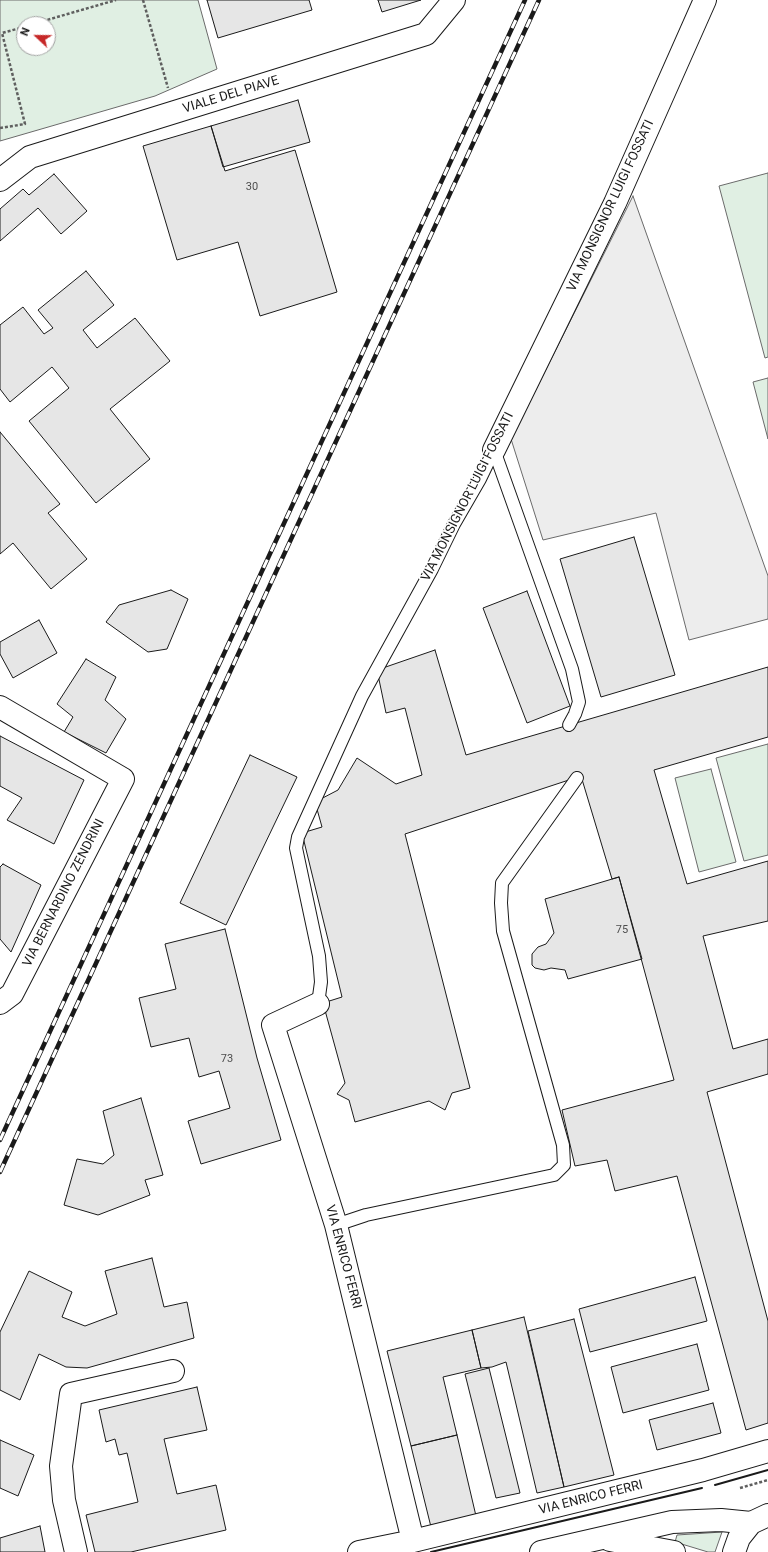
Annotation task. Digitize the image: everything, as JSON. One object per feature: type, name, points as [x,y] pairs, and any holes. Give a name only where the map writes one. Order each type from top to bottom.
[{"type":"street","name":"VIALE DEL PIAVE","points":[[0,180],[30,157],[426,34],[454,0]]},
{"type":"street","name":"VIA MONSIGNOR LUIGI FOSSATI","points":[[494,450],[615,203],[705,0]]},
{"type":"street","name":"VIA BERNARDINO ZENDRINI","points":[[0,707],[123,779],[12,994],[0,1003]]},
{"type":"street","name":"VIA ENRICO FERRI","points":[[318,1004],[273,1025],[336,1225],[414,1541]]},
{"type":"street","points":[[76,1552],[64,1500],[61,1466],[71,1394],[173,1371]]},
{"type":"street","name":"VIA ENRICO FERRI","points":[[359,1552],[414,1541],[704,1470],[768,1451]]},
{"type":"street","points":[[541,1552],[672,1522],[760,1519]]},
{"type":"street","points":[[734,1552],[739,1538],[760,1519]]},
{"type":"street","points":[[601,1538],[674,1552]]},
{"type":"lane","points":[[494,450],[572,669],[579,702],[569,725]]},
{"type":"lane","name":"VIA MONSIGNOR LUIGI FOSSATI","points":[[318,1004],[321,982],[319,956],[296,848],[298,837],[362,696],[432,569],[454,524],[480,479],[494,450]]},
{"type":"lane","points":[[336,1225],[366,1215],[554,1175],[564,1165],[563,1145],[503,931],[501,903],[502,883],[577,778]]},
{"type":"path","points":[[56,17],[116,0]]},
{"type":"path","points":[[143,0],[174,112]]},
{"type":"path","points":[[0,128],[25,124],[2,33],[16,29]]},
{"type":"green space","points":[[0,0],[198,0],[217,69],[155,96],[0,141]]},
{"type":"green space","points":[[768,173],[768,357],[765,358],[719,186]]},
{"type":"green space","points":[[768,378],[768,439],[753,382]]},
{"type":"green space","points":[[768,744],[768,855],[744,861],[716,758]]},
{"type":"green space","points":[[711,769],[736,862],[699,872],[675,778]]},
{"type":"green space","points":[[722,1532],[715,1552],[708,1552],[675,1542],[677,1535]]},
{"type":"shaded area","points":[[633,196],[768,576],[768,619],[689,640],[656,513],[543,540],[511,439]]},
{"type":"building","points":[[207,0],[309,0],[312,10],[218,38]]},
{"type":"building","points":[[378,0],[421,0],[382,12]]},
{"type":"building","points":[[298,100],[310,142],[223,167],[211,126]]},
{"type":"building","points":[[211,126],[225,171],[295,150],[337,292],[260,316],[238,242],[177,260],[143,146]]},
{"type":"building","points":[[54,174],[87,211],[61,234],[38,208],[0,241],[0,209],[23,189],[29,195]]},
{"type":"building","points":[[86,271],[114,305],[83,330],[97,348],[135,318],[170,361],[110,409],[150,459],[96,503],[29,421],[69,388],[52,367],[10,402],[0,389],[0,325],[23,307],[44,334],[53,328],[38,310]]},
{"type":"building","points":[[0,432],[60,504],[48,513],[87,559],[51,589],[13,543],[0,554]]},
{"type":"building","points":[[634,537],[675,675],[601,697],[560,559]]},
{"type":"building","points":[[171,590],[188,599],[167,649],[148,652],[106,622],[119,605]]},
{"type":"building","points":[[527,591],[570,706],[527,723],[483,608]]},
{"type":"building","points":[[39,620],[57,653],[13,678],[0,654],[0,642]]},
{"type":"building","points":[[435,650],[466,755],[768,667],[768,737],[654,770],[687,884],[768,861],[768,921],[703,936],[733,1049],[768,1039],[768,1074],[707,1092],[768,1321],[768,1423],[746,1430],[677,1176],[615,1191],[607,1160],[575,1166],[562,1110],[674,1080],[619,877],[612,879],[581,776],[405,834],[470,1088],[452,1093],[445,1110],[429,1101],[355,1122],[349,1100],[337,1094],[345,1083],[323,1003],[342,997],[302,833],[322,827],[315,802],[338,790],[357,758],[396,784],[422,775],[405,708],[386,713],[377,670]]},
{"type":"building","points":[[86,659],[116,677],[105,700],[126,719],[106,753],[64,732],[73,717],[57,704]]},
{"type":"building","points":[[0,736],[84,780],[54,844],[7,820],[22,798],[0,786]]},
{"type":"building","points":[[250,755],[297,777],[226,925],[180,903]]},
{"type":"building","points":[[3,864],[41,885],[11,952],[0,939],[0,867]]},
{"type":"building","points":[[619,877],[642,959],[568,979],[565,970],[551,968],[544,970],[535,968],[532,965],[532,954],[538,947],[546,944],[554,933],[545,899]]},
{"type":"building","points":[[225,929],[257,1058],[281,1140],[201,1164],[188,1121],[230,1108],[219,1071],[199,1077],[189,1038],[151,1047],[139,998],[176,989],[165,944]]},
{"type":"building","points":[[141,1098],[163,1175],[145,1180],[150,1195],[98,1215],[64,1205],[77,1159],[103,1164],[114,1155],[103,1111]]},
{"type":"building","points":[[152,1258],[164,1307],[187,1302],[194,1338],[87,1368],[66,1367],[39,1354],[20,1400],[0,1390],[0,1332],[29,1271],[72,1292],[62,1317],[85,1326],[117,1314],[105,1271]]},
{"type":"building","points":[[695,1277],[707,1321],[590,1352],[579,1309]]},
{"type":"building","points":[[524,1317],[564,1487],[537,1493],[506,1362],[492,1367],[481,1368],[472,1330]]},
{"type":"building","points":[[574,1319],[614,1475],[564,1487],[528,1331]]},
{"type":"building","points":[[472,1330],[481,1368],[443,1377],[457,1435],[411,1446],[387,1351]]},
{"type":"building","points":[[697,1344],[709,1390],[623,1413],[611,1367]]},
{"type":"building","points":[[489,1368],[520,1493],[496,1498],[465,1374]]},
{"type":"building","points":[[197,1387],[207,1430],[164,1439],[177,1494],[216,1485],[226,1530],[131,1552],[95,1552],[86,1515],[138,1502],[127,1453],[119,1455],[115,1439],[106,1442],[99,1410]]},
{"type":"building","points":[[713,1403],[721,1433],[657,1450],[649,1420]]},
{"type":"building","points":[[457,1435],[476,1516],[431,1527],[411,1446]]},
{"type":"building","points":[[0,1440],[34,1455],[18,1496],[0,1488]]},
{"type":"building","points":[[40,1526],[45,1552],[0,1552],[0,1538]]},
{"type":"railway","points":[[0,1140],[525,0]]},
{"type":"railway","points":[[0,1172],[539,0]]},
{"type":"wall","points":[[715,1485],[768,1470]]},
{"type":"wall","points":[[431,1552],[702,1488]]}]
